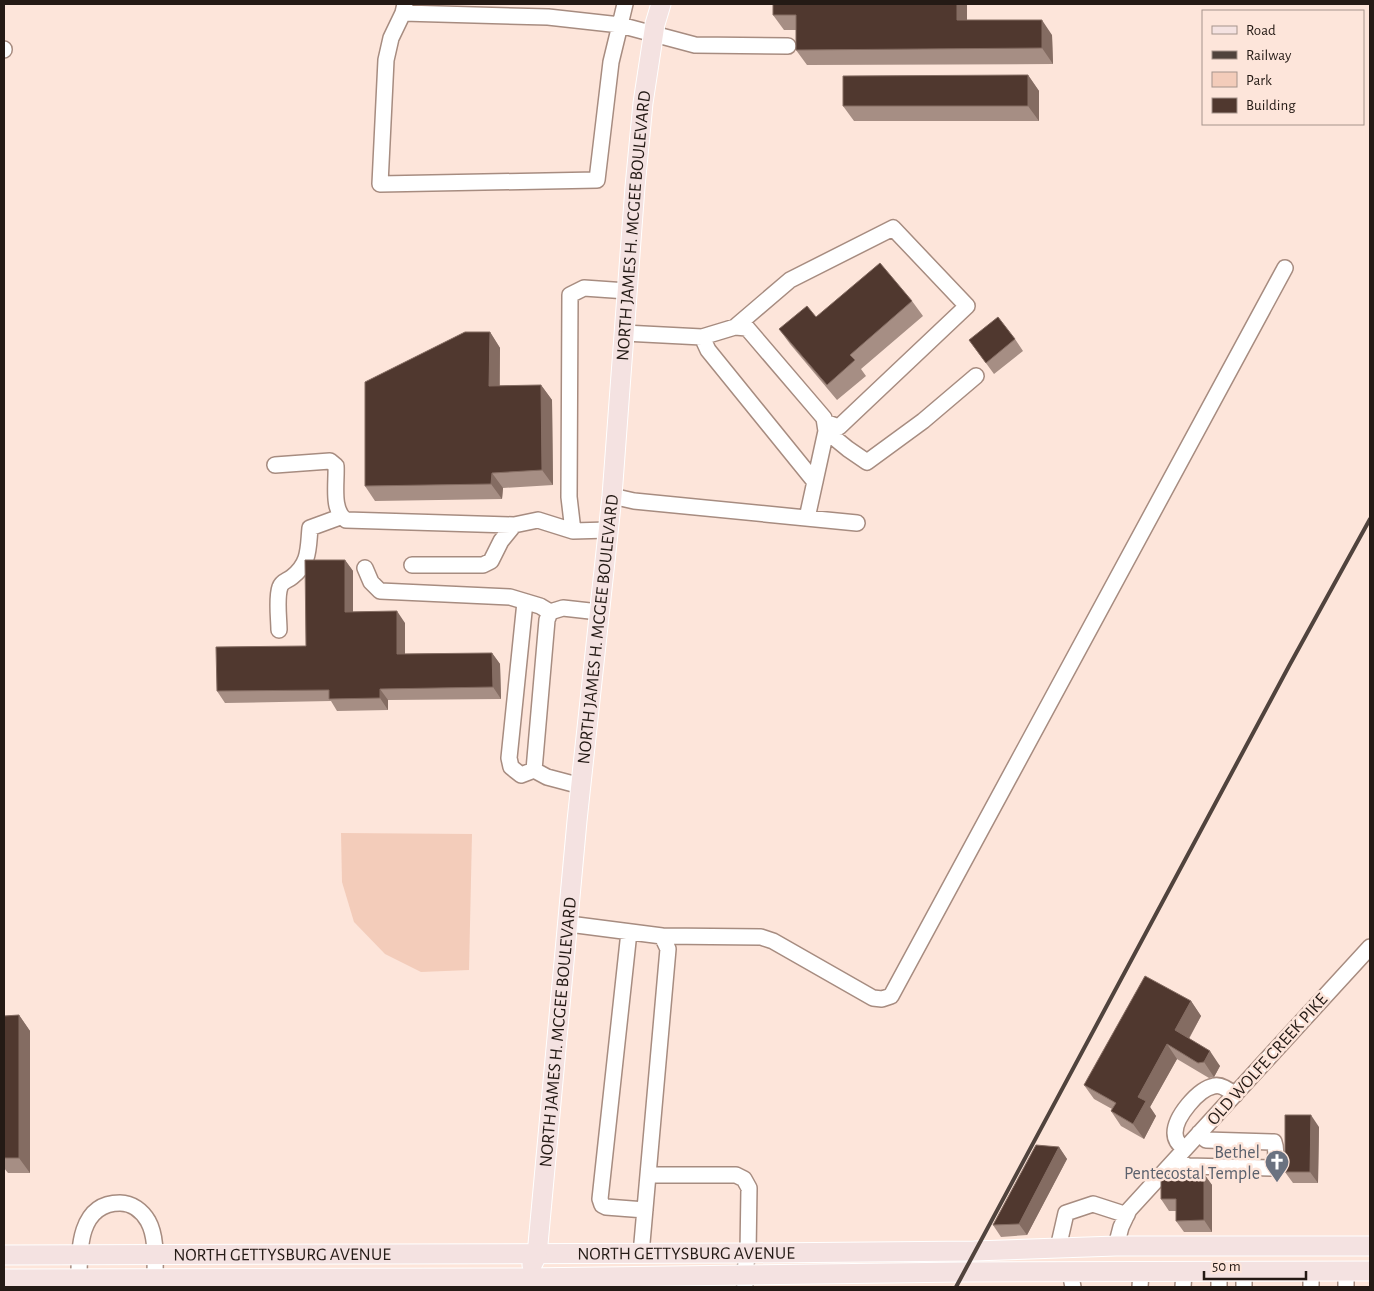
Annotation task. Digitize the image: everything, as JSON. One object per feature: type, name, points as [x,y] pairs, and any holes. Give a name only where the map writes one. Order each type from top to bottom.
[{"type":"main road","name":"NORTH JAMES H. MCGEE BOULEVARD","points":[[526,1283],[536,1255],[581,786],[612,496],[643,102],[661,4]]},
{"type":"main road","name":"NORTH GETTYSBURG AVENUE","points":[[4,1256],[748,1254],[1116,1246],[1370,1246]]},
{"type":"main road","points":[[536,1255],[548,1282]]},
{"type":"main road","name":"NORTH GETTYSBURG AVENUE","points":[[4,1279],[155,1278],[413,1283],[1346,1279],[1370,1271]]},
{"type":"street","points":[[625,4],[620,25],[611,62],[597,180],[380,184],[386,60],[391,38],[404,8],[463,9],[620,25],[695,45],[788,46]]},
{"type":"street","points":[[735,327],[790,280],[893,228],[967,306],[839,427],[825,426]]},
{"type":"street","points":[[569,924],[662,936],[761,937],[773,941],[873,998],[882,999],[891,996],[1285,268]]},
{"type":"street","points":[[572,532],[569,497],[570,295],[584,288],[627,291]]},
{"type":"street","points":[[624,333],[702,337],[735,327],[747,328],[824,418],[825,426],[807,518]]},
{"type":"street","points":[[702,337],[708,350],[815,482]]},
{"type":"street","points":[[825,426],[848,449],[867,462],[923,421],[976,376]]},
{"type":"street","points":[[275,465],[330,461],[336,466],[337,508],[340,516],[346,520],[514,525],[538,520],[572,532],[608,530]]},
{"type":"street","points":[[612,496],[634,501],[857,523]]},
{"type":"street","points":[[279,630],[280,588],[283,582],[292,577],[302,566],[309,553],[310,528],[340,516]]},
{"type":"street","points":[[412,565],[482,565],[491,561],[501,540],[514,525]]},
{"type":"street","points":[[365,568],[371,582],[380,591],[510,597],[540,606],[550,612],[563,608],[600,612]]},
{"type":"street","points":[[525,602],[509,758],[511,767],[521,775],[534,770],[547,777],[581,786]]},
{"type":"street","points":[[534,770],[547,620],[550,612]]},
{"type":"street","points":[[629,932],[600,1199],[602,1205],[606,1207],[645,1210]]},
{"type":"street","points":[[641,1254],[668,948],[662,936]]},
{"type":"street","name":"OLD WOLFE CREEK PIKE","points":[[1116,1246],[1120,1226],[1143,1194],[1370,947]]},
{"type":"street","points":[[1199,1134],[1206,1140],[1274,1142],[1275,1163],[1272,1168],[1187,1166],[1175,1133],[1177,1124],[1187,1107],[1200,1091],[1215,1085],[1226,1088],[1235,1095]]},
{"type":"street","points":[[648,1175],[736,1175],[744,1180],[749,1188],[748,1254],[745,1281]]},
{"type":"street","points":[[78,1278],[82,1236],[92,1216],[101,1207],[121,1203],[131,1204],[148,1221],[153,1234],[155,1278]]},
{"type":"street","points":[[1058,1248],[1066,1213],[1093,1204],[1127,1215]]},
{"type":"green space","points":[[341,833],[472,834],[469,970],[421,972],[385,954],[354,922],[342,882]]},
{"type":"building","points":[[773,4],[957,4],[957,20],[1042,20],[1042,48],[796,50],[796,15],[773,15]]},
{"type":"building","points":[[1028,75],[1028,106],[843,106],[843,76]]},
{"type":"building","points":[[880,263],[912,301],[850,355],[855,360],[827,385],[779,329],[807,306],[816,317]]},
{"type":"building","points":[[998,317],[1015,339],[986,363],[969,340]]},
{"type":"building","points":[[465,332],[490,332],[489,386],[541,385],[542,470],[492,473],[491,484],[365,486],[365,382]]},
{"type":"building","points":[[305,560],[345,560],[345,612],[397,611],[397,654],[492,653],[493,687],[380,689],[380,698],[329,699],[329,690],[217,691],[216,647],[306,646]]},
{"type":"building","points":[[1145,976],[1191,1001],[1175,1030],[1210,1051],[1204,1062],[1198,1063],[1167,1044],[1138,1097],[1146,1101],[1133,1124],[1111,1111],[1116,1103],[1084,1085]]},
{"type":"building","points":[[19,1015],[19,1158],[4,1158],[4,1016]]},
{"type":"building","points":[[1285,1115],[1311,1115],[1310,1172],[1285,1172]]},
{"type":"building","points":[[1036,1145],[1059,1147],[1019,1224],[993,1225]]},
{"type":"building","points":[[1161,1174],[1204,1174],[1204,1220],[1176,1221],[1176,1199],[1161,1199]]},
{"type":"railway","points":[[956,1287],[1289,666],[1370,519]]},
{"type":"place","name":"Bethel Pentecostal Temple","points":[[1277,1183]]}]
